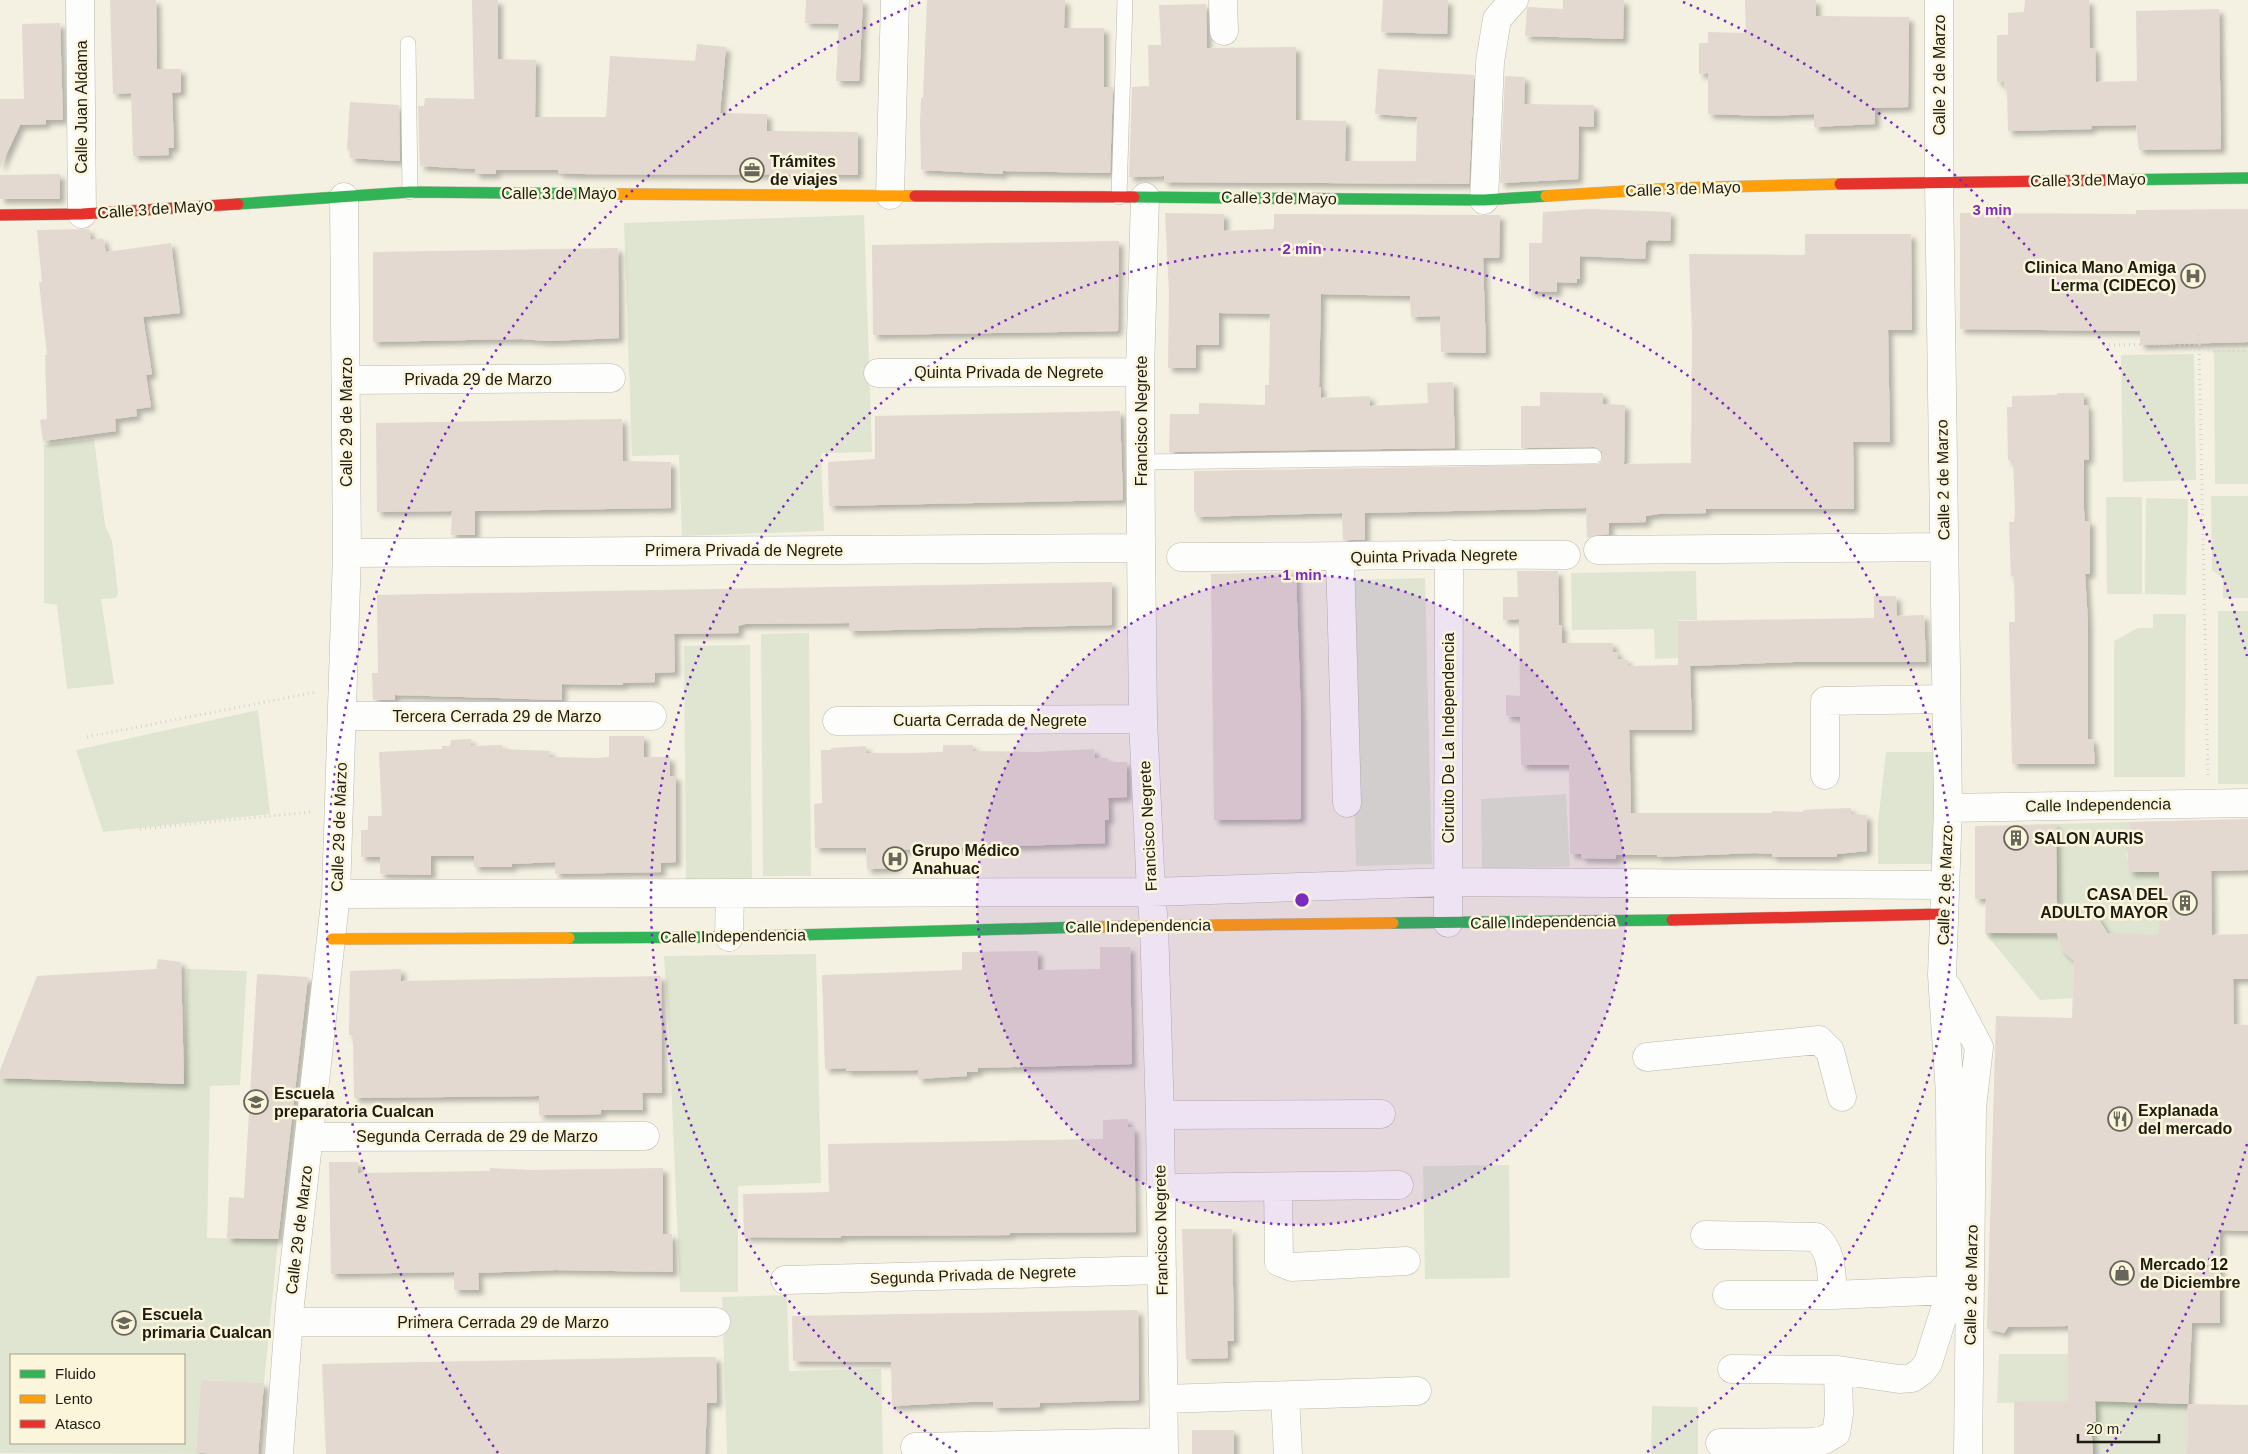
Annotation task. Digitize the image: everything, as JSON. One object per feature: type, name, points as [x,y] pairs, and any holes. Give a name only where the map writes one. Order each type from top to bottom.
[{"type":"street","name":"Calle Juan Aldama","points":[[80,0],[82,214]]},
{"type":"street","points":[[890,195],[895,0]]},
{"type":"street","points":[[1223,0],[1224,31]]},
{"type":"street","points":[[1484,200],[1490,62],[1497,19],[1514,0]]},
{"type":"street","name":"Calle 2 de Marzo","points":[[1939,0],[1939,182],[1948,808],[1942,967],[1979,1047],[1972,1108],[1968,1454]]},
{"type":"street","name":"Calle 3 de Mayo","points":[[0,215],[82,214],[410,192],[1484,200],[1678,188],[2248,178]]},
{"type":"street","name":"Calle 29 de Marzo","points":[[279,1454],[290,1304],[336,894],[347,553],[344,197]]},
{"type":"street","name":"Francisco Negrete","points":[[1132,197],[1142,462],[1143,719],[1154,925],[1160,1115],[1164,1448]]},
{"type":"street","name":"Quinta Privada de Negrete","points":[[878,373],[1140,372]]},
{"type":"street","name":"Privada 29 de Marzo","points":[[346,380],[611,378]]},
{"type":"street","points":[[1598,550],[1944,547]]},
{"type":"street","name":"Primera Privada de Negrete","points":[[347,553],[1141,548]]},
{"type":"street","name":"Quinta Privada Negrete","points":[[1181,557],[1340,557],[1449,554],[1566,555]]},
{"type":"street","name":"Circuito De La Independencia","points":[[1448,923],[1449,554]]},
{"type":"street","points":[[1340,557],[1347,803]]},
{"type":"street","points":[[1824,775],[1825,701],[1945,699]]},
{"type":"street","name":"Tercera Cerrada 29 de Marzo","points":[[343,716],[652,716]]},
{"type":"street","name":"Cuarta Cerrada de Negrete","points":[[837,721],[1143,719]]},
{"type":"street","name":"Calle Independencia","points":[[1948,808],[2248,803]]},
{"type":"street","name":"Calle Independencia","points":[[336,894],[1151,892],[1448,882],[1945,885]]},
{"type":"street","points":[[1634,884],[1634,921]]},
{"type":"street","points":[[729,937],[730,894]]},
{"type":"street","name":"Calle Independencia","points":[[332,939],[729,937],[1154,925],[1634,921],[1943,914]]},
{"type":"street","points":[[1732,1370],[1838,1370],[1899,1379],[1912,1378],[1922,1372],[1928,1363],[1951,1290],[1950,1094],[1942,967]]},
{"type":"street","points":[[1647,1057],[1819,1040],[1830,1051],[1842,1097]]},
{"type":"street","points":[[1160,1115],[1381,1114]]},
{"type":"street","name":"Segunda Cerrada de 29 de Marzo","points":[[310,1137],[645,1136]]},
{"type":"street","points":[[1160,1188],[1399,1185]]},
{"type":"street","points":[[1278,1187],[1279,1262],[1292,1267],[1406,1261]]},
{"type":"street","points":[[1705,1235],[1816,1237],[1824,1244],[1830,1258],[1832,1295]]},
{"type":"street","name":"Segunda Privada de Negrete","points":[[784,1280],[1162,1270]]},
{"type":"street","points":[[1727,1295],[1832,1295],[1951,1290]]},
{"type":"street","name":"Primera Cerrada 29 de Marzo","points":[[290,1322],[716,1322]]},
{"type":"street","points":[[1720,1443],[1810,1442],[1824,1440],[1836,1433],[1839,1414],[1838,1370]]},
{"type":"street","points":[[1164,1399],[1285,1397],[1417,1391]]},
{"type":"street","points":[[1285,1397],[1288,1454]]},
{"type":"street","points":[[915,1447],[1164,1448]]},
{"type":"lane","points":[[1125,0],[1132,197]]},
{"type":"lane","points":[[408,44],[410,192]]},
{"type":"lane","points":[[1142,462],[1594,456]]},
{"type":"path","points":[[2199,335],[2208,803]]},
{"type":"path","points":[[2104,345],[2198,344],[2211,351],[2248,350]]},
{"type":"path","points":[[88,737],[344,687]]},
{"type":"path","points":[[140,829],[340,809]]},
{"type":"green space","points":[[864,215],[872,452],[821,453],[824,531],[682,536],[679,455],[632,456],[624,223]]},
{"type":"green space","points":[[2214,350],[2248,350],[2248,484],[2215,484]]},
{"type":"green space","points":[[2194,354],[2196,480],[2123,482],[2121,355]]},
{"type":"green space","points":[[94,439],[105,525],[112,541],[118,593],[116,598],[101,599],[114,684],[67,689],[57,605],[44,603],[44,445]]},
{"type":"green space","points":[[2211,496],[2248,496],[2248,598],[2223,598],[2223,579],[2212,570]]},
{"type":"green space","points":[[2106,497],[2142,497],[2142,594],[2107,594]]},
{"type":"green space","points":[[2146,498],[2188,499],[2186,595],[2145,594]]},
{"type":"green space","points":[[1696,571],[1697,620],[1678,620],[1679,658],[1655,659],[1654,629],[1572,630],[1571,573]]},
{"type":"green space","points":[[1425,578],[1432,864],[1356,866],[1349,580]]},
{"type":"green space","points":[[2218,611],[2248,611],[2248,784],[2218,784]]},
{"type":"green space","points":[[2153,614],[2186,614],[2185,777],[2114,777],[2114,641],[2138,628],[2153,628]]},
{"type":"green space","points":[[809,633],[811,876],[763,876],[761,634]]},
{"type":"green space","points":[[750,645],[752,883],[686,883],[684,646]]},
{"type":"green space","points":[[258,710],[270,814],[103,832],[76,750]]},
{"type":"green space","points":[[1886,752],[1934,752],[1934,864],[1878,864],[1878,822]]},
{"type":"green space","points":[[1566,794],[1570,867],[1482,869],[1481,799]]},
{"type":"green space","points":[[2129,822],[2130,834],[2126,835],[2126,843],[2130,844],[2130,851],[2126,852],[2130,872],[2159,872],[2160,1013],[2096,915],[2080,909],[2065,915],[2057,899],[2056,824]]},
{"type":"green space","points":[[1985,933],[2057,935],[2062,950],[2074,961],[2073,998],[2040,1000]]},
{"type":"green space","points":[[816,954],[821,1183],[738,1186],[738,1292],[680,1292],[664,956]]},
{"type":"green space","points":[[187,969],[247,971],[240,1085],[210,1086],[207,1238],[278,1239],[264,1383],[201,1380],[196,1451],[209,1454],[0,1453],[0,1078],[184,1084]]},
{"type":"green space","points":[[1509,1165],[1510,1278],[1425,1279],[1423,1166]]},
{"type":"green space","points":[[787,1295],[789,1371],[881,1369],[883,1454],[727,1454],[722,1297]]},
{"type":"green space","points":[[1999,1354],[2068,1354],[2068,1401],[1997,1403]]},
{"type":"green space","points":[[2095,1400],[2188,1404],[2187,1454],[2093,1454],[2091,1422],[2095,1422]]},
{"type":"green space","points":[[1652,1406],[1698,1407],[1698,1454],[1651,1454]]},
{"type":"building","points":[[110,0],[156,0],[157,69],[181,69],[181,92],[172,93],[174,148],[168,148],[169,155],[133,156],[131,93],[113,94]]},
{"type":"building","points":[[472,0],[498,0],[498,59],[536,60],[535,117],[606,117],[610,56],[695,61],[697,44],[726,47],[720,113],[767,114],[767,131],[858,132],[858,175],[578,174],[558,173],[558,170],[496,170],[496,174],[475,174],[475,169],[420,166],[418,106],[424,106],[425,98],[474,99]]},
{"type":"building","points":[[806,0],[863,0],[859,81],[836,81],[839,24],[805,23]]},
{"type":"building","points":[[927,0],[1065,0],[1064,28],[1104,28],[1104,87],[1113,87],[1110,173],[1003,171],[1003,174],[921,170],[920,123],[921,98],[923,98]]},
{"type":"building","points":[[1383,0],[1448,0],[1447,34],[1381,32]]},
{"type":"building","points":[[1563,0],[1624,0],[1623,39],[1525,36],[1527,7],[1563,9]]},
{"type":"building","points":[[1745,0],[1816,0],[1816,16],[1909,17],[1908,107],[1875,108],[1875,124],[1814,127],[1814,114],[1768,116],[1708,114],[1708,73],[1699,74],[1699,43],[1708,43],[1708,32],[1746,33]]},
{"type":"building","points":[[2025,0],[2089,0],[2090,48],[2095,48],[2096,82],[2137,81],[2136,11],[2219,9],[2221,149],[2139,150],[2136,125],[2091,126],[2092,129],[2008,131],[2007,89],[2004,89],[2004,82],[1997,82],[1997,35],[2008,35],[2008,13],[2024,12]]},
{"type":"building","points":[[1206,4],[1207,48],[1296,47],[1296,120],[1346,121],[1345,161],[1416,161],[1417,117],[1375,114],[1378,69],[1474,75],[1469,184],[1164,182],[1164,176],[1129,177],[1132,87],[1149,86],[1148,45],[1161,45],[1159,5]]},
{"type":"building","points":[[60,23],[63,120],[46,120],[46,124],[20,125],[0,168],[0,99],[24,99],[22,24]]},
{"type":"building","points":[[1505,76],[1525,77],[1524,104],[1594,105],[1594,127],[1579,126],[1578,179],[1500,183]]},
{"type":"building","points":[[350,102],[399,105],[400,161],[350,158],[350,150],[347,150]]},
{"type":"building","points":[[60,174],[60,199],[0,199],[0,175]]},
{"type":"building","points":[[1590,209],[1671,212],[1670,241],[1648,240],[1646,242],[1645,259],[1580,256],[1580,279],[1577,279],[1577,283],[1557,282],[1557,292],[1529,291],[1529,243],[1542,243],[1543,212]]},
{"type":"building","points":[[2248,209],[2248,342],[2140,345],[2140,331],[1960,329],[1960,213],[2136,214],[2136,210]]},
{"type":"building","points":[[1165,213],[1224,214],[1224,231],[1274,229],[1274,214],[1500,215],[1499,258],[1483,258],[1486,353],[1441,352],[1440,316],[1411,317],[1410,296],[1321,294],[1319,387],[1321,387],[1321,398],[1370,396],[1370,406],[1428,403],[1427,383],[1453,382],[1455,448],[1169,452],[1170,414],[1199,414],[1199,403],[1265,405],[1265,385],[1269,385],[1270,314],[1219,313],[1219,345],[1196,345],[1196,368],[1168,368],[1169,292]]},
{"type":"building","points":[[89,229],[91,240],[103,238],[106,252],[171,243],[180,313],[143,317],[152,374],[146,375],[151,407],[136,409],[137,416],[115,419],[116,431],[43,441],[40,420],[47,419],[45,355],[47,355],[39,282],[42,282],[37,230]]},
{"type":"building","points":[[1805,234],[1911,234],[1912,330],[1888,330],[1890,442],[1853,442],[1854,509],[1706,509],[1706,513],[1658,514],[1646,516],[1646,522],[1609,523],[1609,534],[1590,537],[1587,537],[1586,508],[1365,513],[1365,540],[1343,540],[1342,513],[1196,517],[1196,512],[1194,511],[1194,471],[1599,464],[1602,460],[1602,452],[1594,447],[1521,448],[1521,406],[1540,406],[1540,392],[1603,393],[1603,404],[1625,405],[1624,464],[1691,463],[1692,334],[1689,254],[1805,255]]},
{"type":"building","points":[[1119,241],[1118,331],[873,335],[872,245]]},
{"type":"building","points":[[618,248],[619,338],[548,341],[521,339],[373,342],[373,252]]},
{"type":"building","points":[[2057,393],[2084,393],[2084,405],[2088,405],[2089,460],[2084,459],[2084,510],[2085,521],[2090,521],[2090,574],[2085,574],[2088,623],[2088,739],[2093,739],[2095,764],[2012,764],[2009,622],[2015,622],[2014,576],[2011,577],[2009,522],[2014,522],[2015,511],[2013,460],[2008,460],[2007,407],[2012,407],[2012,396],[2057,395]]},
{"type":"building","points":[[1120,411],[1123,500],[829,506],[828,462],[875,459],[875,416]]},
{"type":"building","points":[[622,419],[623,461],[671,462],[671,508],[475,511],[475,535],[451,535],[452,511],[377,512],[376,423]]},
{"type":"building","points":[[1517,571],[1558,571],[1559,625],[1562,625],[1562,643],[1613,643],[1613,652],[1618,652],[1618,659],[1628,660],[1628,666],[1678,665],[1678,621],[1874,618],[1874,596],[1896,596],[1897,616],[1924,615],[1926,662],[1794,662],[1690,666],[1692,730],[1629,730],[1631,813],[1772,813],[1772,811],[1803,812],[1803,810],[1851,808],[1851,814],[1867,815],[1867,851],[1837,854],[1837,857],[1772,857],[1772,854],[1755,853],[1657,857],[1657,855],[1616,855],[1616,859],[1581,858],[1581,854],[1570,854],[1569,765],[1521,765],[1520,717],[1506,716],[1506,695],[1520,696],[1519,619],[1503,620],[1503,597],[1518,597]]},
{"type":"building","points":[[1296,572],[1301,718],[1301,819],[1214,820],[1211,574]]},
{"type":"building","points":[[1112,582],[1112,625],[849,631],[849,623],[745,624],[738,626],[739,633],[674,634],[675,672],[655,673],[655,682],[623,683],[623,685],[562,684],[562,700],[395,695],[395,700],[373,700],[372,673],[378,673],[377,595]]},
{"type":"building","points":[[609,736],[644,736],[644,757],[670,757],[670,776],[676,776],[676,862],[661,863],[661,872],[555,874],[555,862],[512,864],[512,867],[474,867],[474,856],[431,856],[431,875],[380,874],[380,857],[361,857],[361,830],[368,830],[368,816],[382,816],[379,752],[442,749],[442,746],[450,746],[451,740],[471,739],[471,746],[502,745],[502,749],[550,751],[549,757],[597,758],[609,757]]},
{"type":"building","points":[[943,745],[973,745],[973,751],[1036,752],[1094,749],[1095,758],[1108,758],[1108,762],[1127,762],[1127,797],[1108,798],[1109,820],[1105,820],[1105,843],[896,850],[896,868],[867,869],[866,848],[815,848],[814,804],[822,803],[821,750],[866,746],[866,753],[943,752]]},
{"type":"building","points":[[2248,819],[2248,870],[2211,871],[2212,935],[2248,934],[2248,979],[2233,979],[2234,1024],[2248,1025],[2248,1231],[2220,1230],[2220,1323],[2192,1323],[2188,1404],[2095,1401],[2096,1422],[2091,1422],[2093,1454],[2014,1454],[2014,1402],[2068,1401],[2068,1326],[2008,1327],[2004,1333],[1987,1329],[1996,1016],[2072,1018],[2074,961],[2062,950],[2057,933],[1985,933],[1986,899],[1975,899],[1975,826],[2056,824],[2057,918],[2080,909],[2096,915],[2107,933],[2159,935],[2159,872],[2129,872],[2126,835],[2130,834],[2129,822]]},
{"type":"building","points":[[1100,947],[1130,947],[1132,1064],[978,1068],[978,1072],[967,1072],[967,1076],[918,1079],[918,1070],[846,1071],[846,1068],[825,1069],[822,975],[962,970],[962,952],[1038,951],[1038,970],[1100,969]]},
{"type":"building","points":[[158,959],[181,962],[184,1084],[0,1078],[0,1070],[37,976],[156,969]]},
{"type":"building","points":[[401,969],[401,981],[661,976],[662,1093],[642,1093],[643,1110],[601,1110],[601,1114],[573,1115],[539,1115],[539,1096],[354,1098],[353,1035],[349,1035],[350,971]]},
{"type":"building","points":[[257,974],[308,977],[278,1239],[227,1238],[229,1197],[244,1198]]},
{"type":"building","points":[[1128,1119],[1128,1127],[1134,1128],[1136,1232],[841,1236],[841,1238],[744,1237],[743,1194],[829,1192],[828,1144],[1103,1139],[1103,1120]]},
{"type":"building","points":[[329,1162],[358,1162],[358,1173],[490,1171],[490,1168],[530,1170],[663,1168],[663,1234],[672,1234],[673,1272],[556,1270],[478,1273],[479,1290],[454,1290],[454,1272],[331,1274]]},
{"type":"building","points":[[1182,1229],[1232,1229],[1234,1341],[1227,1341],[1228,1358],[1186,1359]]},
{"type":"building","points":[[1138,1310],[1139,1400],[1040,1403],[1040,1407],[994,1408],[993,1402],[892,1406],[891,1362],[793,1361],[792,1316]]},
{"type":"building","points":[[716,1357],[717,1403],[707,1403],[705,1454],[326,1454],[322,1364]]},
{"type":"building","points":[[201,1380],[264,1383],[258,1454],[209,1454],[196,1452]]},
{"type":"building","points":[[2188,1404],[2248,1405],[2248,1454],[2187,1454]]},
{"type":"building","points":[[1192,1430],[1234,1430],[1234,1454],[1192,1454]]},
{"type":"traffic: fast","points":[[2112,180],[2248,178]]},
{"type":"traffic: fast","points":[[238,204],[410,192],[614,194]]},
{"type":"traffic: fast","points":[[1134,197],[1484,200],[1546,196]]},
{"type":"traffic: fast","points":[[1393,923],[1672,920]]},
{"type":"traffic: fast","points":[[569,938],[729,937],[1084,927]]},
{"type":"traffic: slow","points":[[1546,196],[1678,188],[1840,184]]},
{"type":"traffic: slow","points":[[614,194],[915,196]]},
{"type":"traffic: slow","points":[[1084,927],[1393,923]]},
{"type":"traffic: slow","points":[[332,939],[569,938]]},
{"type":"traffic: jam","points":[[1840,184],[2112,180]]},
{"type":"traffic: jam","points":[[915,196],[1134,197]]},
{"type":"traffic: jam","points":[[0,215],[82,214],[238,204]]},
{"type":"traffic: jam","points":[[1672,920],[1943,914]]},
{"type":"place","name":"Trámites de viajes","points":[[752,170]]},
{"type":"place","name":"Clinica Mano Amiga Lerma (CIDECO)","points":[[2193,276]]},
{"type":"place","name":"SALON AURIS","points":[[2016,838]]},
{"type":"place","name":"Grupo Médico Anahuac","points":[[895,859]]},
{"type":"place","name":"CASA DEL ADULTO MAYOR","points":[[2185,903]]},
{"type":"place","name":"Escuela preparatoria Cualcan","points":[[256,1102]]},
{"type":"place","name":"Explanada del mercado","points":[[2120,1119]]},
{"type":"place","name":"Mercado 12 de Diciembre","points":[[2122,1273]]},
{"type":"place","name":"Escuela primaria Cualcan","points":[[124,1323]]}]
